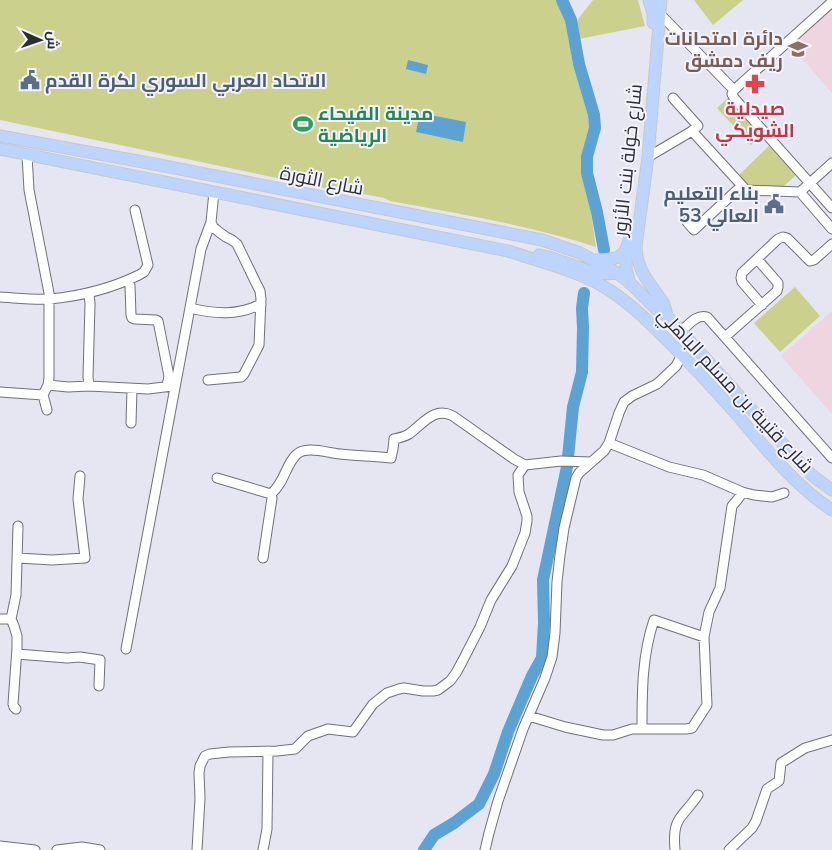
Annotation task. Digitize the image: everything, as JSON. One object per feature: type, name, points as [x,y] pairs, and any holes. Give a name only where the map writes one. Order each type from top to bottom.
[{"type":"main road","name":"شارع خولة بنت الأزور","points":[[649,0],[653,13],[653,25],[641,159],[629,242],[631,252],[640,270],[660,297],[667,316]]},
{"type":"main road","name":"شارع خولة بنت الأزور","points":[[594,260],[612,260],[631,252],[636,246],[648,157],[661,0]]},
{"type":"main road","name":"شارع الثورة","points":[[0,136],[542,240],[621,270]]},
{"type":"main road","name":"شارع الثورة","points":[[0,149],[508,251],[588,278],[614,294]]},
{"type":"main road","points":[[508,251],[555,258],[599,273],[611,274],[621,270],[631,252]]},
{"type":"main road","points":[[621,270],[638,300],[696,363],[711,386]]},
{"type":"main road","name":"شارع قتيبة بن مسلم الباهلي","points":[[628,281],[655,308],[667,316],[802,465],[832,490]]},
{"type":"main road","name":"شارع قتيبة بن مسلم الباهلي","points":[[614,294],[639,312],[711,386],[796,481],[832,510]]},
{"type":"street","points":[[832,2],[734,90],[732,94],[832,208]]},
{"type":"street","points":[[659,13],[734,90]]},
{"type":"street","points":[[648,157],[698,126],[673,98]]},
{"type":"street","points":[[692,131],[746,190]]},
{"type":"street","points":[[27,155],[29,190],[49,287],[50,347],[48,385],[44,395],[47,410]]},
{"type":"street","points":[[687,222],[694,230],[738,190],[800,192],[832,164]]},
{"type":"street","points":[[126,648],[171,386],[190,308],[201,249],[211,222],[214,192]]},
{"type":"street","points":[[800,192],[832,229]]},
{"type":"street","points":[[0,297],[49,299],[89,293],[104,290],[144,272],[148,265],[135,210]]},
{"type":"street","points":[[208,380],[244,374],[260,345],[261,304],[260,291],[242,252],[237,244],[213,227],[211,222]]},
{"type":"street","points":[[762,305],[740,278],[742,273],[778,239],[787,238],[810,261],[814,260],[832,244]]},
{"type":"street","points":[[725,337],[777,291],[778,283],[757,259]]},
{"type":"street","points":[[129,280],[130,315],[135,319],[156,320],[158,322],[171,386]]},
{"type":"street","points":[[89,293],[89,386]]},
{"type":"street","points":[[190,308],[212,313],[228,313],[242,312],[261,304]]},
{"type":"street","points":[[681,331],[699,317],[707,317],[832,458]]},
{"type":"street","points":[[485,850],[498,801],[552,658],[558,568],[564,528],[574,484],[579,473],[609,443],[624,402],[657,384],[676,366],[682,355]]},
{"type":"street","points":[[48,385],[132,389],[171,386]]},
{"type":"street","points":[[131,423],[132,389]]},
{"type":"street","points":[[0,392],[44,395]]},
{"type":"street","points":[[271,494],[280,485],[293,458],[300,451],[324,451],[391,458],[394,449],[394,439],[406,435],[428,418],[442,412],[453,416],[525,465],[561,461],[591,462]]},
{"type":"street","points":[[609,443],[669,467],[703,476],[754,496],[772,497],[784,493]]},
{"type":"street","points":[[197,850],[200,798],[199,773],[205,756],[229,752],[295,749],[308,736],[328,729],[353,732],[373,704],[387,693],[404,688],[433,691],[438,690],[450,681],[480,627],[491,600],[512,566],[525,533],[527,516],[519,492],[518,475],[525,465]]},
{"type":"street","points":[[18,558],[52,560],[84,558],[78,499],[80,476]]},
{"type":"street","points":[[217,478],[271,494]]},
{"type":"street","points":[[529,716],[564,727],[603,735],[613,735],[632,729],[692,728],[707,706],[704,638],[709,612],[720,588],[732,506],[740,498],[742,492]]},
{"type":"street","points":[[263,558],[271,494]]},
{"type":"street","points":[[16,709],[13,704],[17,636],[11,619],[16,595],[18,526]]},
{"type":"street","points":[[0,619],[11,619]]},
{"type":"street","points":[[642,729],[644,662],[649,634],[654,620],[704,638]]},
{"type":"street","points":[[16,654],[67,658],[80,657],[100,660],[99,686]]},
{"type":"street","points":[[728,850],[756,822],[767,789],[779,781],[781,763],[805,748],[832,740]]},
{"type":"street","points":[[263,850],[267,829],[268,751]]},
{"type":"street","points":[[675,850],[674,832],[678,819],[698,795]]},
{"type":"street","points":[[0,846],[35,850]]},
{"type":"street","points":[[57,850],[82,847],[100,850]]},
{"type":"shaded area","points":[[832,11],[832,93],[791,46]]},
{"type":"shaded area","points":[[832,311],[832,414],[781,356]]},
{"type":"green space","name":"مدينة الفيحاء الرياضية","points":[[0,0],[556,0],[566,22],[573,65],[588,116],[587,146],[581,157],[596,247],[545,232],[494,221],[363,194],[363,196],[0,120]]},
{"type":"green space","points":[[593,0],[638,0],[645,26],[579,39],[575,23]]},
{"type":"green space","points":[[694,0],[743,0],[713,25]]},
{"type":"green space","points":[[729,97],[763,134],[751,145],[717,108]]},
{"type":"green space","points":[[769,146],[796,175],[782,188],[745,186],[739,175]]},
{"type":"green space","points":[[795,287],[820,316],[780,352],[754,323]]},
{"type":"water","points":[[408,60],[428,65],[426,74],[406,69]]},
{"type":"water","points":[[420,113],[466,122],[463,142],[416,132]]},
{"type":"waterway","points":[[562,0],[571,20],[579,64],[594,115],[595,128],[587,157],[587,173],[604,250]]},
{"type":"waterway","points":[[424,850],[434,835],[479,804],[494,774],[519,706],[542,658],[544,622],[543,580],[567,467],[573,407],[582,372],[582,308],[584,293]]},
{"type":"place","name":"دائرة امتحانات ريف دمشق","points":[[798,49]]},
{"type":"place","name":"الاتحاد العربي السوري لكرة القدم","points":[[30,80]]},
{"type":"place","name":"صيدلية الشويكي","points":[[755,84]]},
{"type":"place","name":"مدينة الفيحاء الرياضية","points":[[303,124]]},
{"type":"place","name":"بناء التعليم العالي 53","points":[[774,204]]}]
